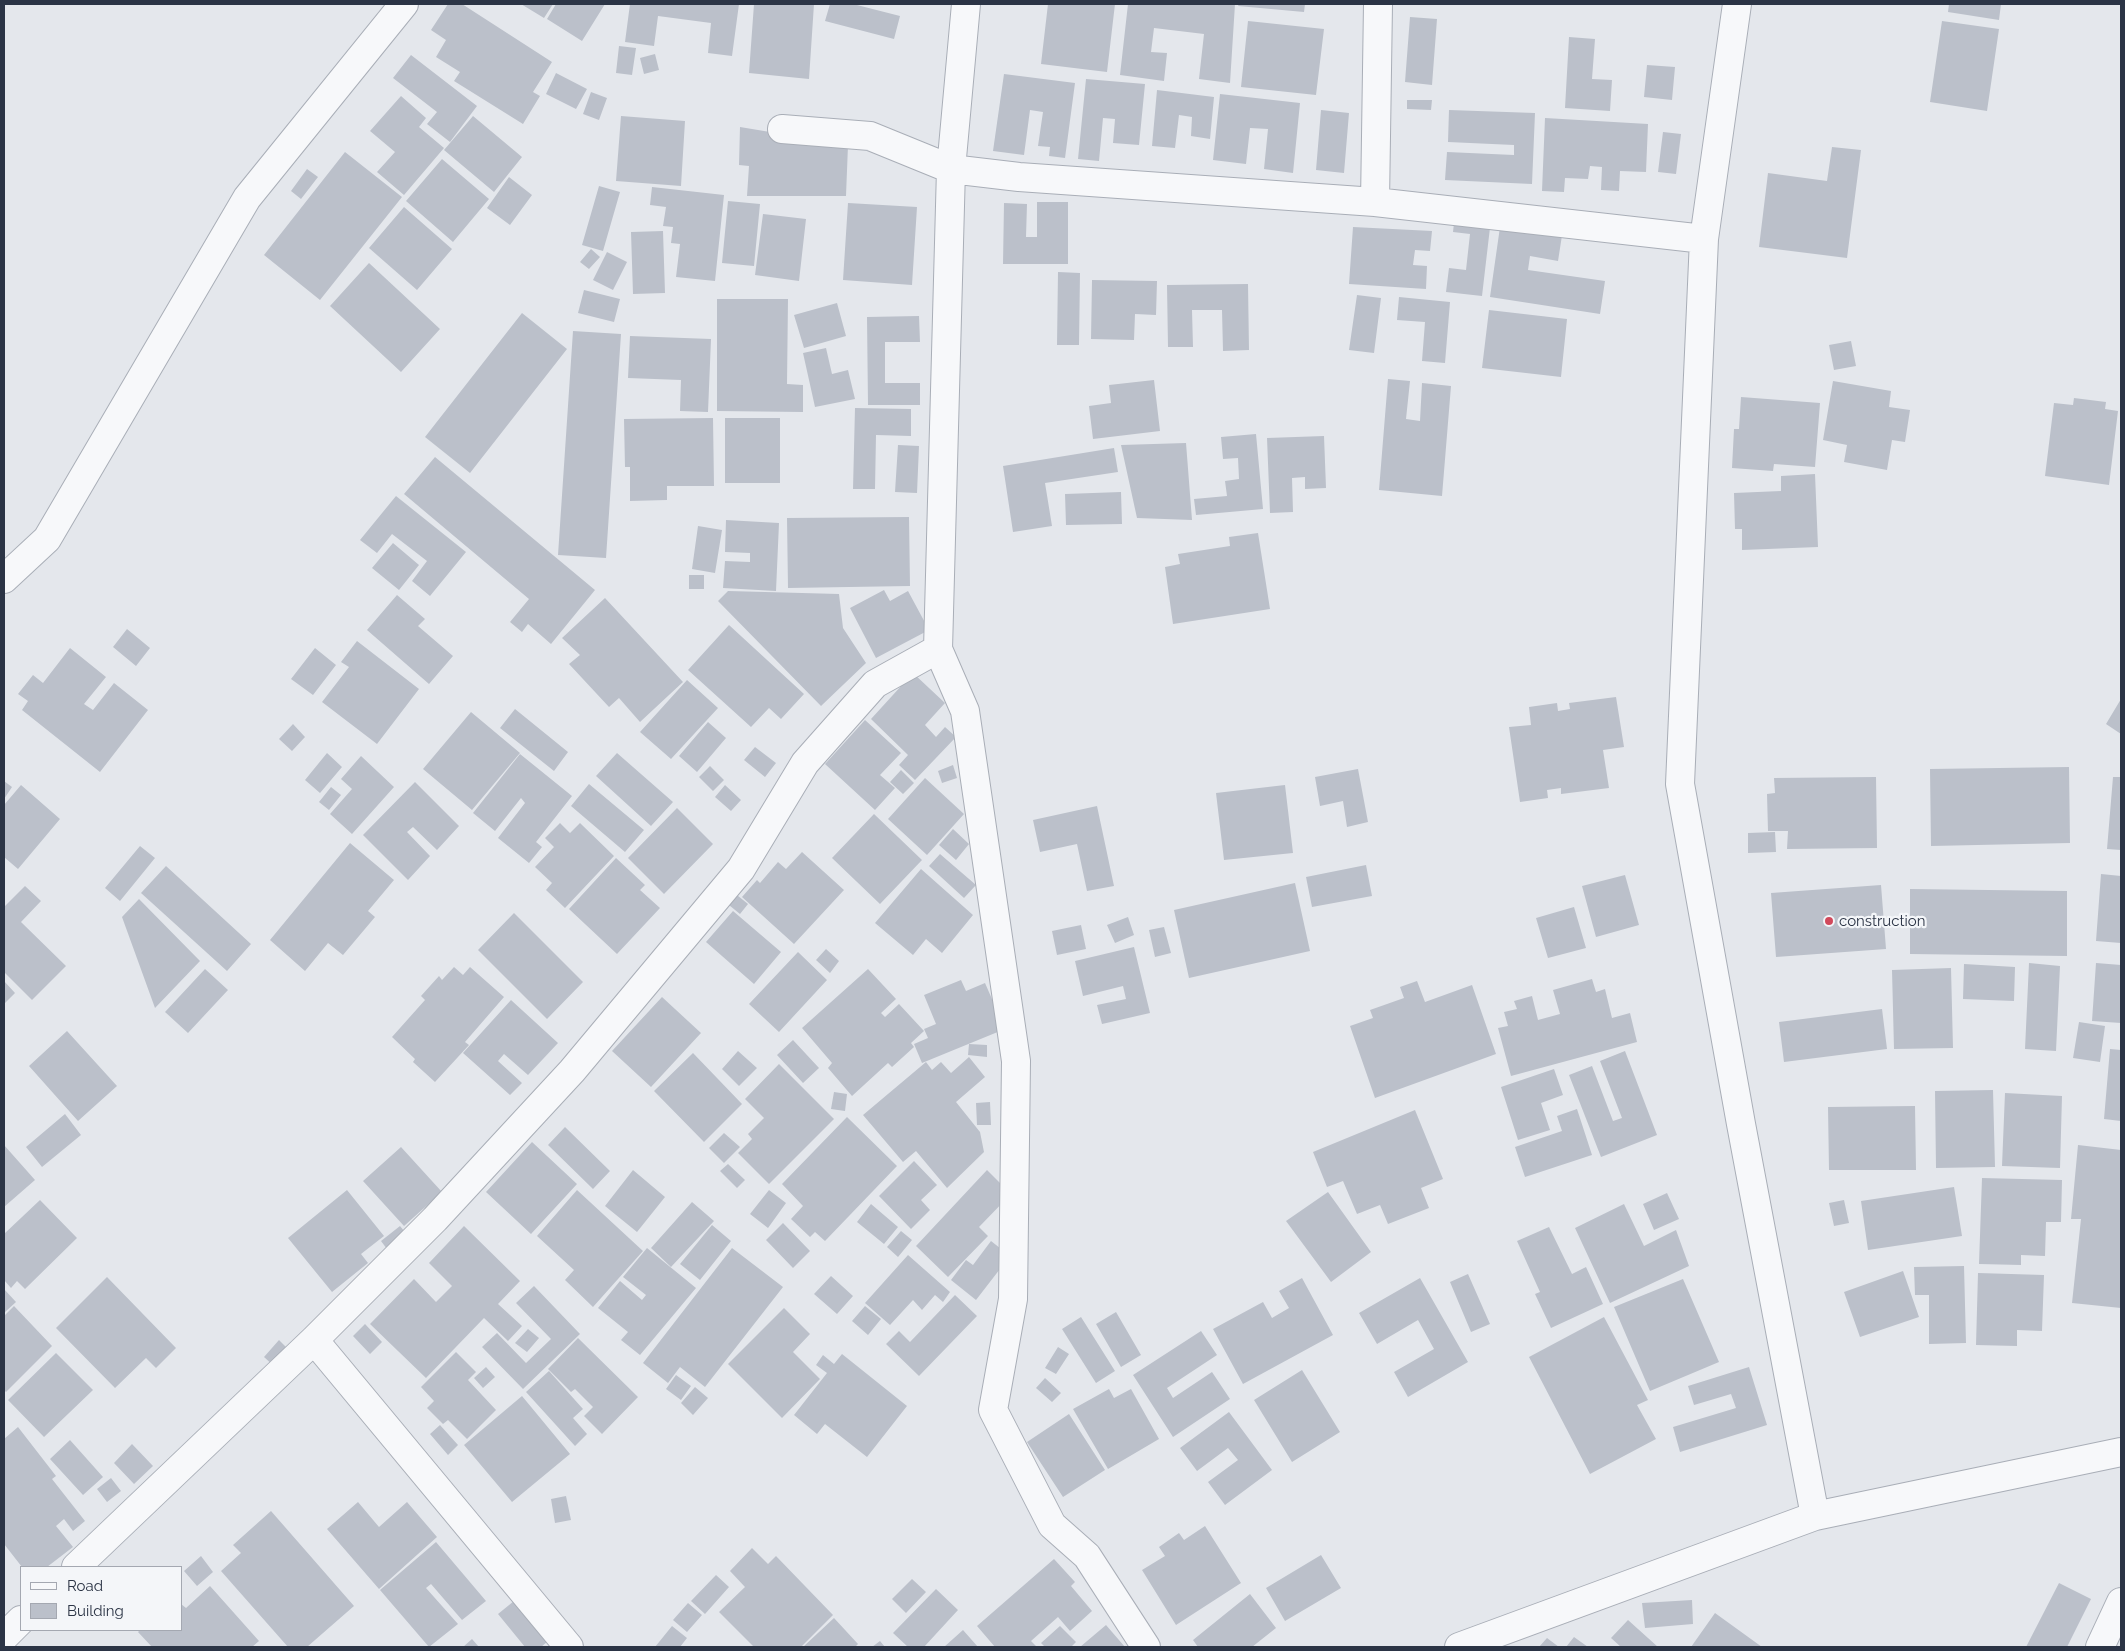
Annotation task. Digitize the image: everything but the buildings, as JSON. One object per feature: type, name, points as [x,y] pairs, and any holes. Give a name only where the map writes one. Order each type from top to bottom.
[{"type":"street","points":[[4,580],[47,539],[247,198],[404,4]]},
{"type":"street","points":[[966,4],[951,169],[938,649],[964,711],[1016,1061],[1013,1299],[993,1410],[1052,1525],[1087,1556],[1146,1647]]},
{"type":"street","points":[[1375,202],[1378,4]]},
{"type":"street","points":[[1737,4],[1704,240],[1680,784],[1741,1124],[1815,1516]]},
{"type":"street","points":[[782,129],[870,136],[951,169],[1019,177],[1375,202],[1704,240]]},
{"type":"street","points":[[77,1566],[314,1340],[435,1219],[572,1071],[741,869],[805,763],[875,684],[938,649]]},
{"type":"street","points":[[314,1340],[569,1647]]},
{"type":"street","points":[[1459,1647],[1815,1516],[2121,1452]]},
{"type":"street","points":[[2100,1647],[2121,1602]]},
{"type":"street","points":[[4,1636],[20,1621]]},
{"type":"place","name":"construction","points":[[1829,921]]}]
